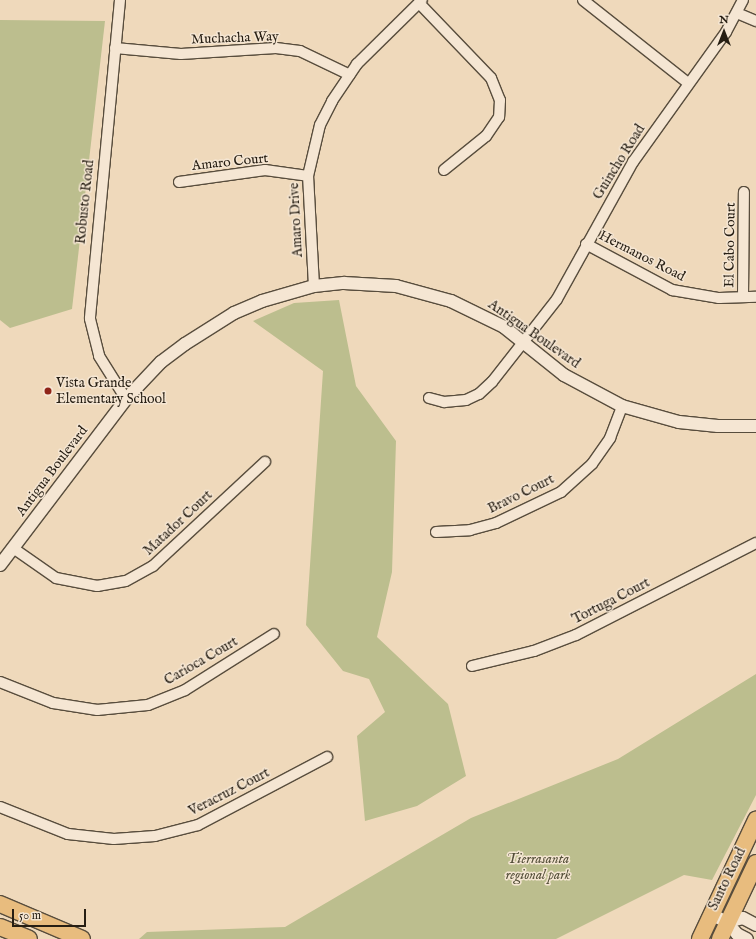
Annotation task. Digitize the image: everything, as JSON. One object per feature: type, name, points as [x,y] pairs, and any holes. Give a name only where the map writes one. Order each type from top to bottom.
[{"type":"main road","name":"Santo Road","points":[[700,939],[710,914],[756,820]]},
{"type":"main road","name":"Santo Road","points":[[720,939],[756,863]]},
{"type":"main road","points":[[0,904],[82,939]]},
{"type":"main road","points":[[0,927],[29,939]]},
{"type":"street","name":"Robusto Road","points":[[120,0],[90,319],[99,356],[126,399]]},
{"type":"street","points":[[583,0],[688,84]]},
{"type":"street","name":"Guincho Road","points":[[429,398],[444,402],[466,400],[479,394],[492,382],[522,341],[556,299],[634,162],[737,14],[743,0]]},
{"type":"street","points":[[420,2],[491,78],[500,100],[499,117],[486,136],[444,170]]},
{"type":"street","name":"Amaro Drive","points":[[314,286],[308,176],[320,125],[357,64],[420,2]]},
{"type":"street","points":[[737,14],[756,21]]},
{"type":"street","name":"Muchacha Way","points":[[115,48],[182,54],[276,48],[300,51],[350,75]]},
{"type":"street","name":"Amaro Court","points":[[179,182],[265,170],[308,176]]},
{"type":"street","name":"El Cabo Court","points":[[743,297],[744,192]]},
{"type":"street","name":"Hermanos Road","points":[[586,244],[672,290],[719,298],[756,297]]},
{"type":"street","name":"Antigua Boulevard","points":[[0,565],[126,399],[161,362],[185,344],[234,313],[262,300],[314,286],[344,283],[403,288],[451,300],[479,312],[522,341],[564,375],[622,406],[679,422],[718,426],[756,426]]},
{"type":"street","name":"Bravo Court","points":[[436,532],[470,530],[496,523],[561,492],[592,464],[610,438],[622,406]]},
{"type":"street","name":"Matador Court","points":[[13,548],[56,578],[97,586],[126,581],[153,566],[265,462]]},
{"type":"street","name":"Tortuga Court","points":[[472,666],[534,651],[576,635],[756,543]]},
{"type":"street","name":"Carioca Court","points":[[0,682],[53,703],[97,710],[148,705],[185,690],[274,634]]},
{"type":"street","name":"Veracruz Court","points":[[0,807],[68,834],[114,839],[155,836],[198,825],[327,757]]},
{"type":"street","points":[[710,914],[727,922],[737,934],[746,939]]},
{"type":"street","points":[[727,922],[743,918],[756,925]]},
{"type":"green space","points":[[0,20],[105,21],[72,309],[10,328],[0,320]]},
{"type":"green space","points":[[339,300],[356,386],[396,441],[392,572],[377,637],[448,704],[466,776],[417,806],[365,821],[357,736],[385,712],[369,679],[343,671],[306,625],[323,371],[253,321],[294,303]]},
{"type":"green space","name":"Tierrasanta regional park","points":[[756,674],[756,795],[712,880],[684,875],[556,939],[139,939],[147,932],[285,927],[471,818],[618,759]]},
{"type":"place","name":"Vista Grande Elementary School","points":[[48,391]]}]
